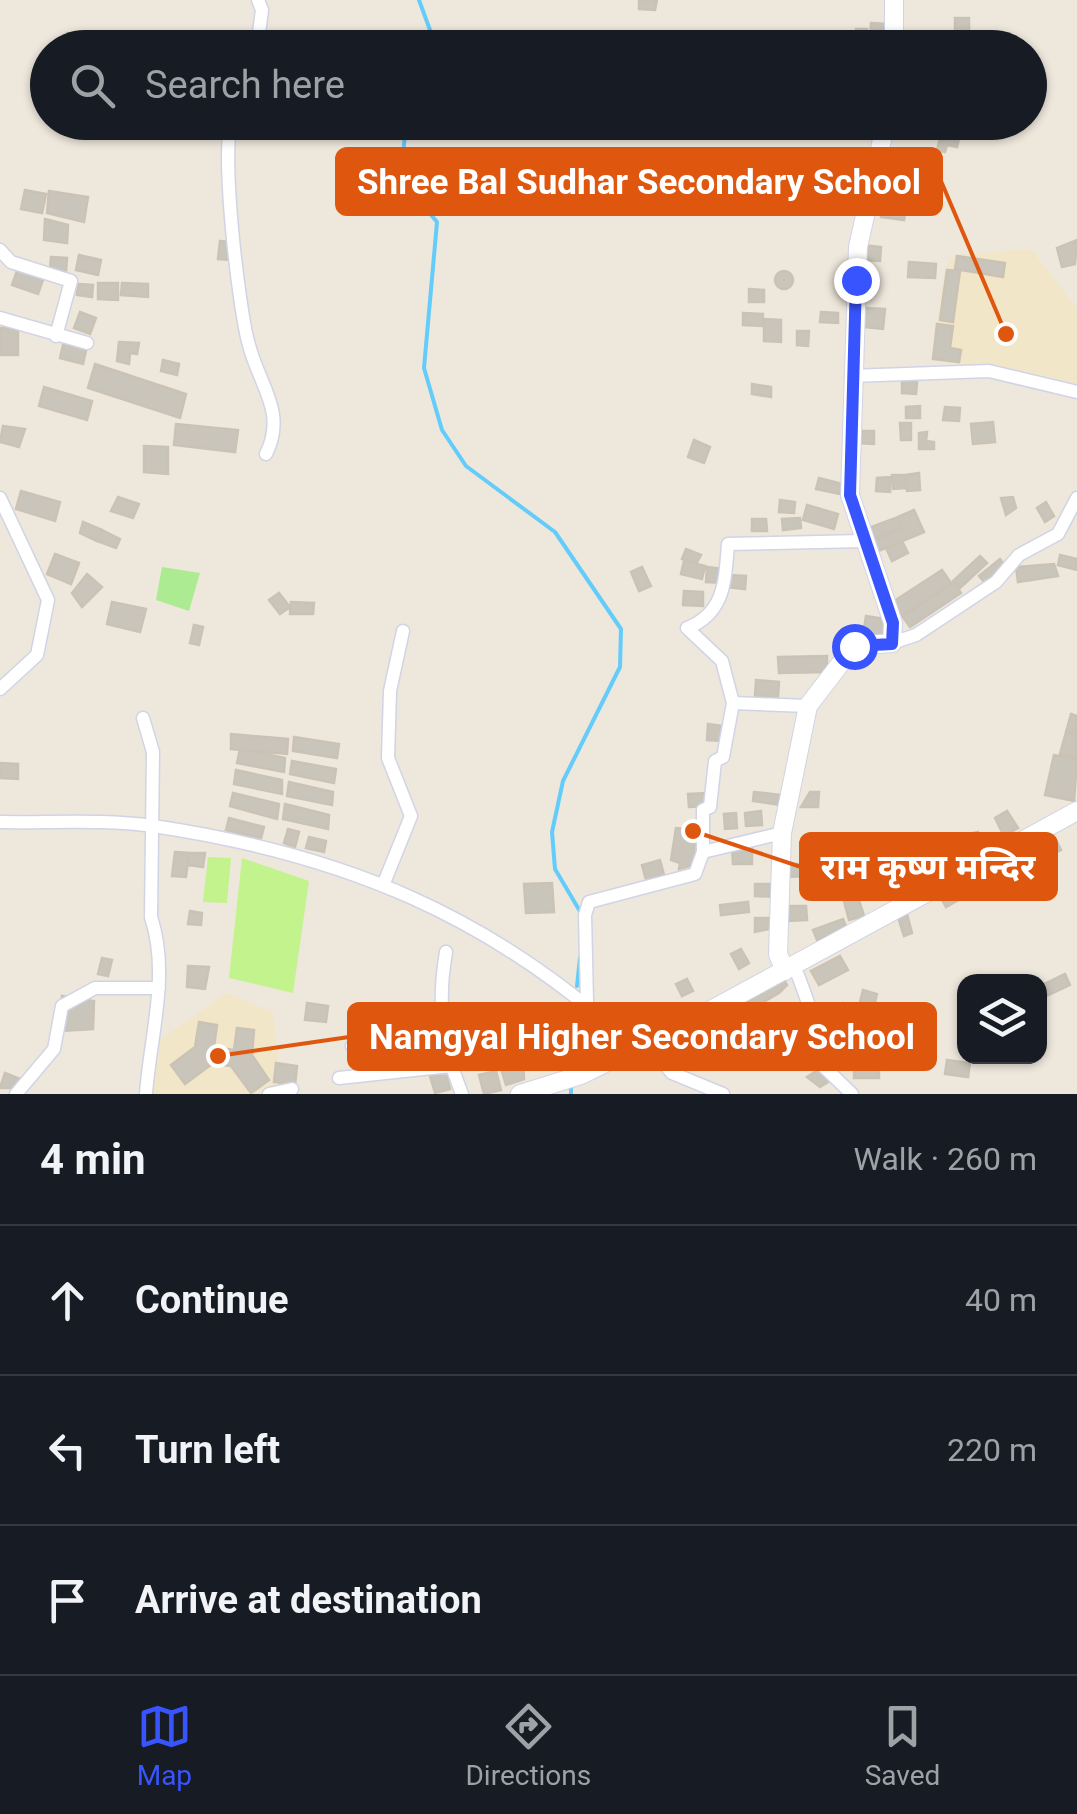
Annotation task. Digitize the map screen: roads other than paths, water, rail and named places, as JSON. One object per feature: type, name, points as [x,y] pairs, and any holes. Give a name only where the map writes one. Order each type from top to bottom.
[{"type":"street","points":[[258,0],[262,10],[259,30]]},
{"type":"street","points":[[894,0],[894,30]]},
{"type":"street","points":[[230,140],[228,156],[243,316],[249,347],[273,402],[275,436],[266,454]]},
{"type":"street","points":[[882,140],[858,247],[850,495],[893,623],[892,644]]},
{"type":"street","points":[[0,250],[11,262],[69,278],[56,336]]},
{"type":"street","points":[[0,318],[18,320],[56,336],[87,343]]},
{"type":"street","points":[[851,376],[989,371],[1077,392]]},
{"type":"street","points":[[0,498],[48,600],[37,655],[0,690]]},
{"type":"street","points":[[852,1094],[824,1067],[825,1048],[814,1032],[789,968],[778,954],[782,832],[808,706],[854,646],[892,644],[916,636],[996,582],[1019,555],[1058,534],[1077,498]]},
{"type":"street","points":[[588,1003],[585,915],[589,902],[695,874],[704,852],[703,810],[710,808],[715,761],[724,757],[728,744],[733,702],[722,661],[688,628],[711,616],[724,592],[728,544],[863,541]]},
{"type":"street","points":[[384,882],[411,816],[388,758],[390,691],[402,632]]},
{"type":"street","points":[[733,702],[808,706]]},
{"type":"street","points":[[144,718],[153,752],[150,917],[157,936],[159,988],[146,1094]]},
{"type":"street","points":[[520,1094],[581,1075],[641,1046],[1077,811]]},
{"type":"street","points":[[0,822],[149,826],[232,842],[384,882],[464,922],[588,1003],[672,1073],[723,1094]]},
{"type":"street","points":[[704,852],[782,832]]},
{"type":"street","points":[[446,952],[440,1021],[450,1066],[462,1094]]},
{"type":"street","points":[[16,1094],[54,1048],[62,1006],[96,988],[159,988]]},
{"type":"street","points":[[352,1046],[376,1047],[380,1073]]},
{"type":"street","points":[[339,1078],[450,1066]]},
{"type":"street","points":[[269,1094],[292,1089]]},
{"type":"waterway","points":[[419,0],[430,30]]},
{"type":"waterway","points":[[405,140],[405,165],[412,188],[437,222],[424,368],[442,430],[466,466],[555,532],[621,629],[620,667],[563,781],[552,832],[555,869],[581,913]]},
{"type":"waterway","points":[[577,986],[580,958]]},
{"type":"waterway","points":[[571,1074],[574,1009]]},
{"type":"waterway","points":[[571,1083],[571,1094]]},
{"type":"place","name":"Shree Bal Sudhar Secondary School","points":[[1006,334]]},
{"type":"place","name":"राम कृष्ण मन्दिर","points":[[693,831]]},
{"type":"place","name":"Namgyal Higher Secondary School","points":[[218,1056]]}]
